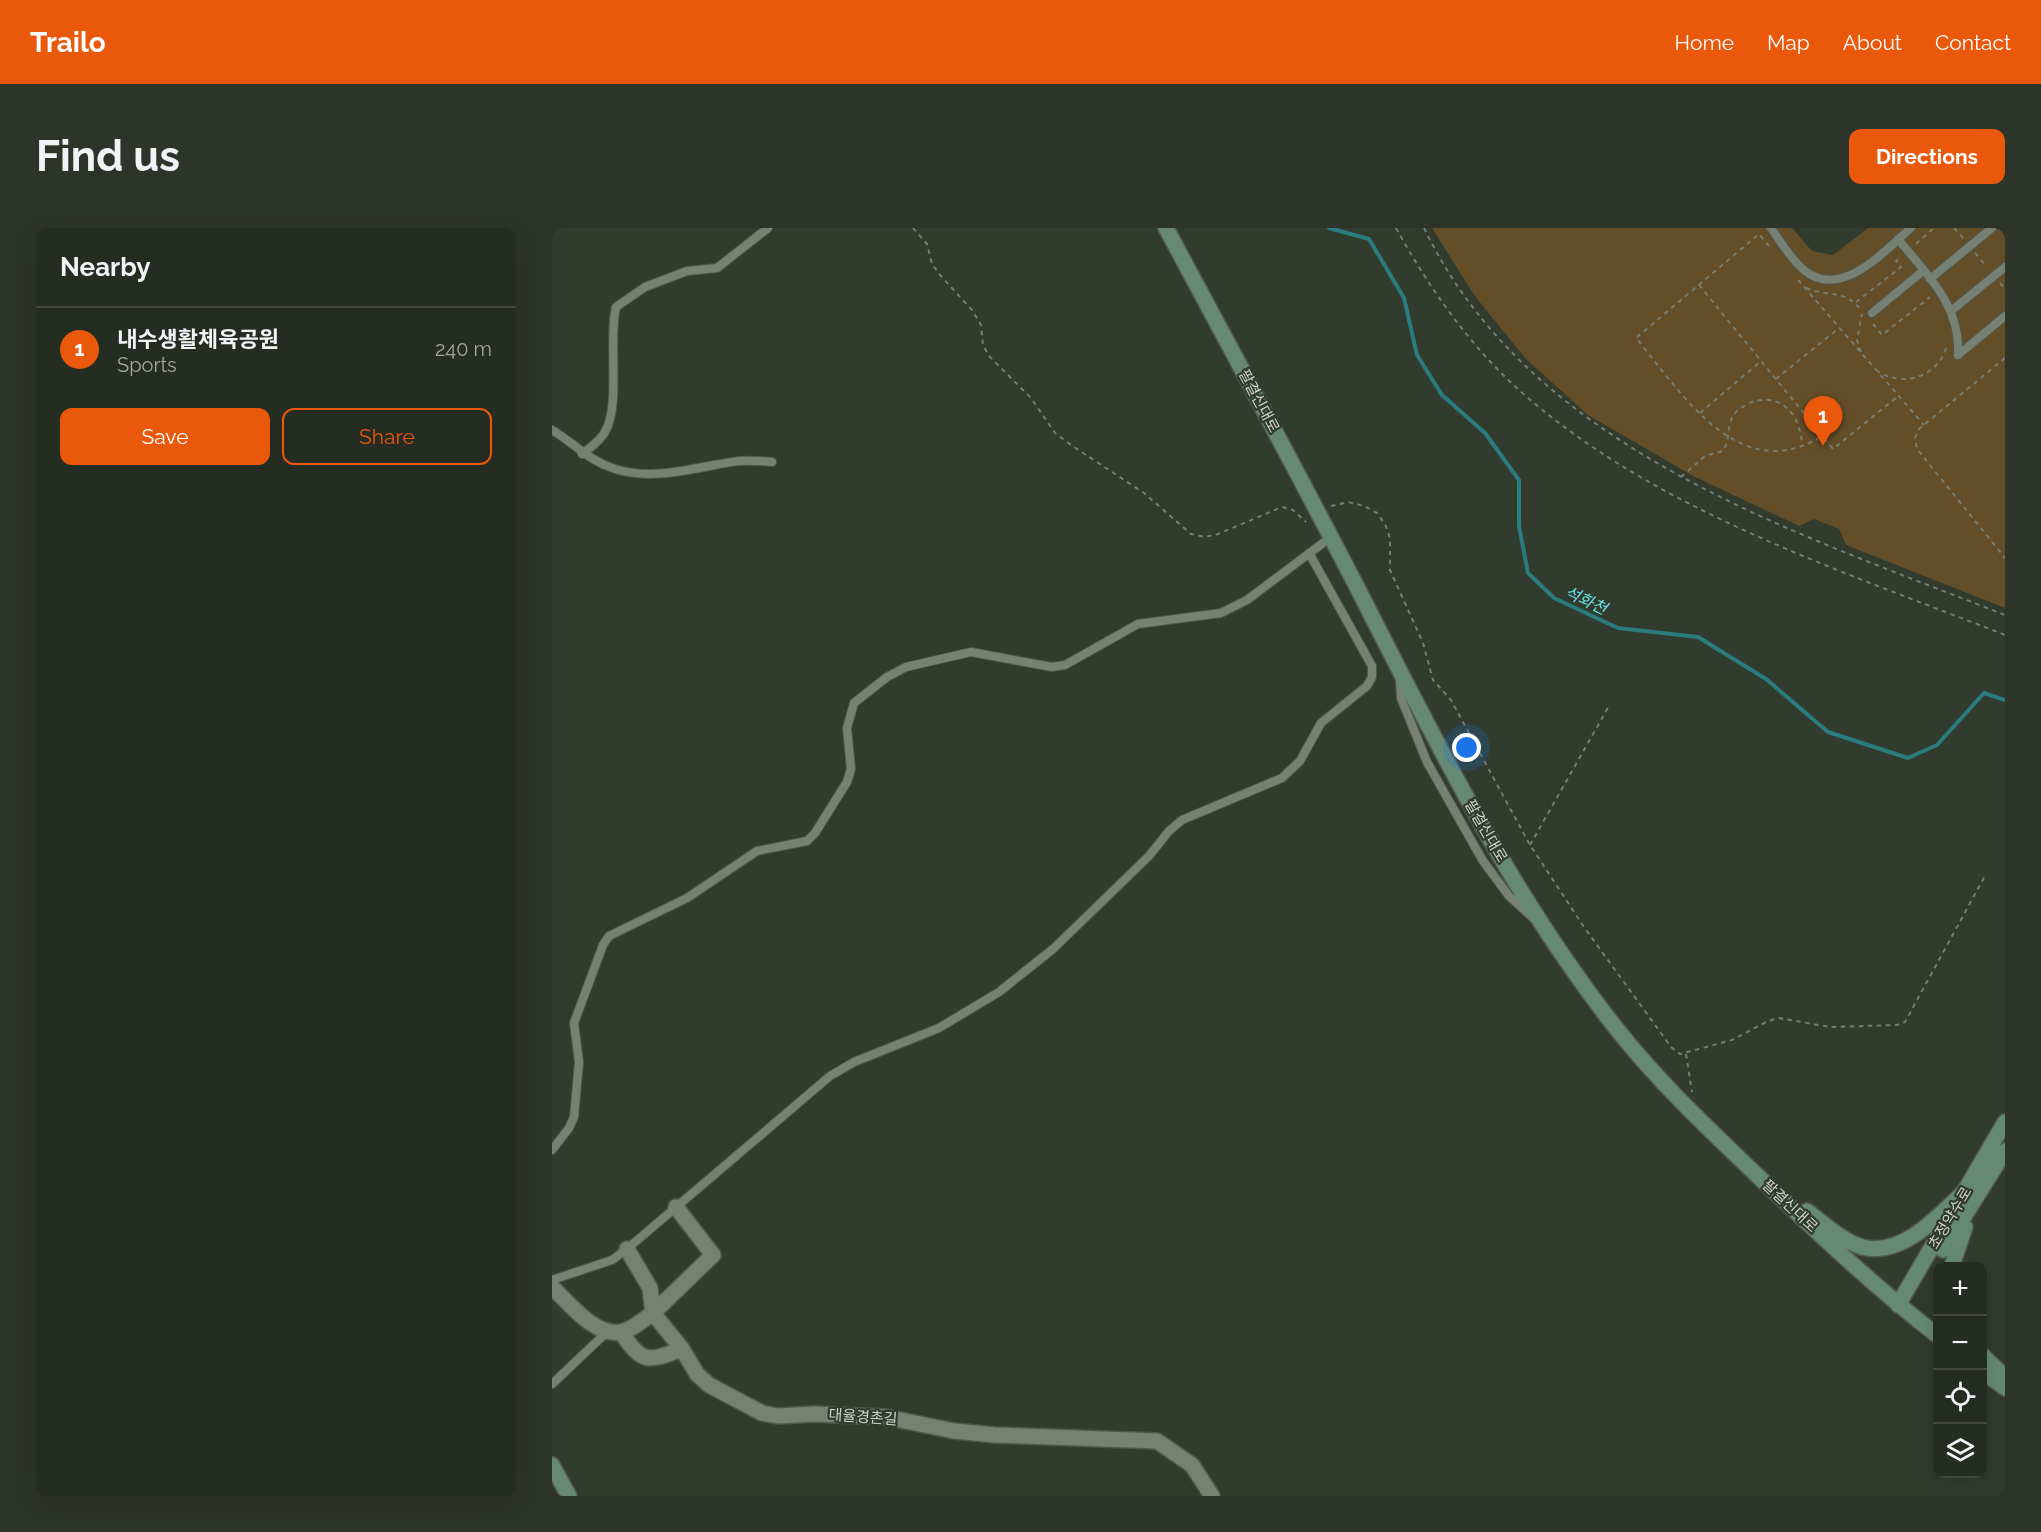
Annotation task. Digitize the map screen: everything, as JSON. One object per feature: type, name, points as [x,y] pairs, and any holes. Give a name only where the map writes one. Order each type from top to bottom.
[{"type":"main road","name":"팔결신대로","points":[[1166,228],[1318,513],[1327,539],[1475,813],[1543,927],[1615,1027],[1651,1071],[1761,1179],[1898,1305],[1933,1332]]},
{"type":"main road","name":"초정약수로","points":[[1898,1305],[2005,1122]]},
{"type":"main road","name":"초정약수로","points":[[1898,1305],[1918,1287],[2005,1151]]},
{"type":"main road","points":[[1761,1179],[1846,1239],[1861,1247],[1879,1249],[1896,1245],[1911,1237],[1967,1188]]},
{"type":"main road","points":[[1953,1262],[1973,1204]]},
{"type":"main road","points":[[1987,1359],[2005,1377]]},
{"type":"main road","points":[[1987,1374],[2005,1388]]},
{"type":"main road","points":[[552,1465],[569,1496]]},
{"type":"street","points":[[614,1332],[653,1313],[713,1256],[676,1207]]},
{"type":"street","points":[[627,1249],[650,1288],[653,1313]]},
{"type":"street","points":[[552,1287],[584,1317],[614,1332],[635,1353],[644,1358],[656,1359],[682,1349]]},
{"type":"street","name":"대율경촌길","points":[[653,1313],[682,1349],[697,1374],[709,1385],[762,1413],[778,1416],[814,1413],[886,1417],[954,1431],[995,1435],[1157,1441],[1192,1465],[1212,1496]]},
{"type":"lane","points":[[582,454],[596,443],[606,430],[610,415],[615,352],[612,321],[616,307],[645,287],[687,271],[717,268],[768,228]]},
{"type":"lane","points":[[1771,228],[1805,271],[1821,280],[1841,279],[1856,273],[1911,228]]},
{"type":"lane","points":[[1930,279],[1992,228]]},
{"type":"lane","points":[[1898,239],[1952,311],[1958,328],[1958,355],[2005,316]]},
{"type":"lane","points":[[1952,311],[2005,267]]},
{"type":"lane","points":[[1872,313],[1923,271]]},
{"type":"lane","points":[[552,430],[582,454],[615,469],[652,475],[741,461],[772,462]]},
{"type":"lane","points":[[552,1150],[574,1117],[579,1073],[574,1023],[603,945],[609,936],[687,898],[757,851],[807,841],[815,833],[847,782],[851,769],[847,728],[849,714],[854,703],[868,690],[906,667],[957,654],[984,654],[1053,667],[1065,665],[1138,624],[1221,613],[1247,600],[1327,539]]},
{"type":"lane","points":[[552,1280],[612,1260],[627,1249],[841,1068],[939,1028],[999,992],[1053,949],[1149,856],[1168,831],[1182,820],[1282,778],[1292,771],[1321,723],[1367,686],[1372,677],[1371,666],[1309,553]]},
{"type":"lane","points":[[552,1384],[614,1332]]},
{"type":"path","points":[[913,228],[927,244],[932,264],[972,310],[981,326],[983,345],[989,356],[1032,398],[1055,433],[1144,493],[1191,534],[1205,537],[1218,534],[1282,507],[1293,510],[1327,539]]},
{"type":"path","points":[[1396,228],[1442,300],[1491,362],[1545,411],[1624,469],[1664,492],[1726,521],[2005,635]]},
{"type":"path","points":[[1424,228],[1450,273],[1474,307],[1528,369],[1593,423],[1681,477],[1791,530],[2005,615]]},
{"type":"path","points":[[1856,302],[1900,267],[1896,261],[1934,228]]},
{"type":"path","points":[[1954,228],[2005,289]]},
{"type":"path","points":[[1774,252],[1759,234],[1636,338],[1700,413],[1729,438],[1746,447],[1765,450],[1802,446],[1822,436]]},
{"type":"path","points":[[1797,278],[1871,367],[1924,425]]},
{"type":"path","points":[[1699,285],[1833,449],[1898,397]]},
{"type":"path","points":[[1929,297],[1935,302]]},
{"type":"path","points":[[1862,355],[1857,340],[1858,325],[1863,311]]},
{"type":"path","points":[[1776,380],[1839,328]]},
{"type":"path","points":[[1871,367],[1897,380],[1912,379],[1926,374],[1937,364],[1947,344]]},
{"type":"path","points":[[2005,358],[1924,425],[1915,438],[1917,449],[2005,558]]},
{"type":"path","points":[[1700,413],[1761,361]]},
{"type":"path","points":[[1681,477],[1705,456],[1723,451],[1729,438],[1729,423],[1737,411],[1759,400],[1782,403],[1791,411],[1798,422],[1802,446]]},
{"type":"path","points":[[1318,513],[1336,504],[1348,502],[1371,509],[1385,524],[1390,538],[1390,570],[1423,643],[1433,680],[1451,700],[1530,845],[1584,927],[1671,1047],[1680,1054],[1732,1040],[1768,1021],[1779,1018],[1840,1027],[1897,1025],[1905,1022],[1986,874]]},
{"type":"path","points":[[1530,845],[1609,706]]},
{"type":"path","points":[[1686,1054],[1697,1118]]},
{"type":"shaded area","points":[[1432,228],[1792,228],[1812,251],[1833,255],[1868,228],[2005,228],[2005,608],[1846,545],[1839,529],[1814,519],[1799,526],[1693,476],[1588,415],[1525,358],[1474,295]]},
{"type":"waterway","name":"석화천","points":[[1329,228],[1369,239],[1404,298],[1417,355],[1442,395],[1485,433],[1519,480],[1519,526],[1528,573],[1554,598],[1618,628],[1698,637],[1766,679],[1828,732],[1908,758],[1937,745],[1984,693],[2005,700]]},
{"type":"place","name":"내수생활체육공원","points":[[1823,446]]}]
